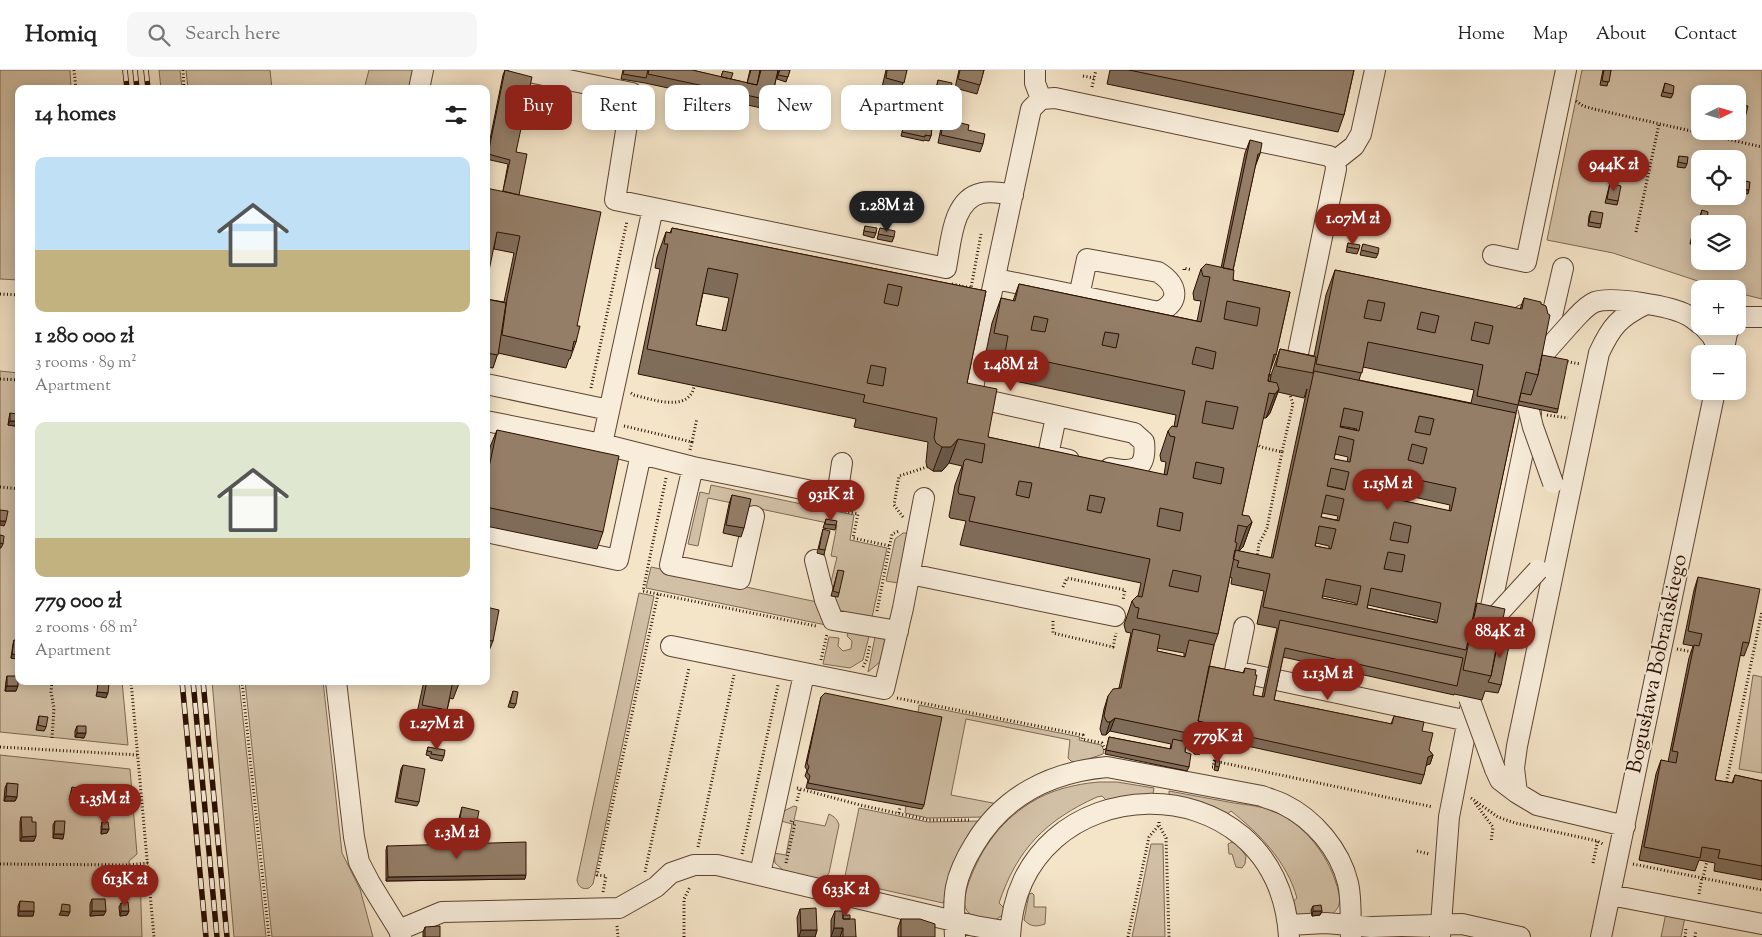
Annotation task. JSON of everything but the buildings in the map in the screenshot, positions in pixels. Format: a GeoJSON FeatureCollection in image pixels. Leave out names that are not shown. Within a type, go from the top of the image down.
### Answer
{"type":"FeatureCollection","features":[{"type":"Feature","properties":{"kind":"street"},"geometry":{"type":"LineString","coordinates":[[420,85],[423,70]]}},
{"type":"Feature","properties":{"kind":"street"},"geometry":{"type":"LineString","coordinates":[[519,70],[632,94],[615,200],[946,268],[956,218],[961,205],[972,196],[983,192],[1013,195]]}},
{"type":"Feature","properties":{"kind":"street"},"geometry":{"type":"LineString","coordinates":[[1035,70],[1035,83],[1041,99]]}},
{"type":"Feature","properties":{"kind":"street"},"geometry":{"type":"LineString","coordinates":[[1336,161],[1354,146],[1361,134],[1375,70]]}},
{"type":"Feature","properties":{"kind":"street"},"geometry":{"type":"LineString","coordinates":[[1493,255],[1526,262],[1566,70]]}},
{"type":"Feature","properties":{"kind":"street"},"geometry":{"type":"LineString","coordinates":[[1056,417],[1048,456],[1123,471],[1133,470],[1142,464],[1145,453],[1144,442],[1134,433],[972,397],[978,356],[1031,109],[1041,99],[1055,98],[1329,156],[1336,161]]}},
{"type":"Feature","properties":{"kind":"street"},"geometry":{"type":"LineString","coordinates":[[1291,386],[1325,275],[1336,161]]}},
{"type":"Feature","properties":{"kind":"street"},"geometry":{"type":"LineString","coordinates":[[602,444],[653,208]]}},
{"type":"Feature","properties":{"kind":"street"},"geometry":{"type":"LineString","coordinates":[[1547,360],[1551,320],[1563,268]]}},
{"type":"Feature","properties":{"kind":"street"},"geometry":{"type":"LineString","coordinates":[[996,278],[1080,296]]}},
{"type":"Feature","properties":{"kind":"street"},"geometry":{"type":"LineString","coordinates":[[1547,360],[1571,323],[1595,302],[1616,300],[1646,304],[1668,308],[1691,317]]}},
{"type":"Feature","properties":{"kind":"street"},"geometry":{"type":"LineString","coordinates":[[1517,793],[1514,768],[1517,746],[1558,550],[1573,507],[1599,353],[1608,332],[1628,313],[1646,304]]}},
{"type":"Feature","properties":{"kind":"street"},"geometry":{"type":"LineString","coordinates":[[1506,312],[1551,320]]}},
{"type":"Feature","properties":{"kind":"street"},"geometry":{"type":"LineString","coordinates":[[1746,317],[1762,317]]}},
{"type":"Feature","properties":{"kind":"street"},"geometry":{"type":"LineString","coordinates":[[490,385],[587,405],[608,416]]}},
{"type":"Feature","properties":{"kind":"street","name":"Bogusława Bobrańskiego"},"geometry":{"type":"LineString","coordinates":[[1601,937],[1712,400]]}},
{"type":"Feature","properties":{"kind":"street"},"geometry":{"type":"LineString","coordinates":[[1534,409],[1559,503],[1573,507]]}},
{"type":"Feature","properties":{"kind":"street"},"geometry":{"type":"LineString","coordinates":[[1534,409],[1485,631],[1558,550]]}},
{"type":"Feature","properties":{"kind":"street"},"geometry":{"type":"LineString","coordinates":[[490,422],[602,444],[683,464],[837,496],[842,463]]}},
{"type":"Feature","properties":{"kind":"street"},"geometry":{"type":"LineString","coordinates":[[490,533],[618,560],[641,454]]}},
{"type":"Feature","properties":{"kind":"street"},"geometry":{"type":"LineString","coordinates":[[683,464],[670,565],[740,579],[754,516]]}},
{"type":"Feature","properties":{"kind":"street"},"geometry":{"type":"LineString","coordinates":[[670,646],[781,669],[812,670],[884,689],[898,632],[924,498]]}},
{"type":"Feature","properties":{"kind":"street"},"geometry":{"type":"LineString","coordinates":[[815,560],[825,600],[834,620],[898,632]]}},
{"type":"Feature","properties":{"kind":"street"},"geometry":{"type":"LineString","coordinates":[[910,574],[1115,616]]}},
{"type":"Feature","properties":{"kind":"street"},"geometry":{"type":"LineString","coordinates":[[1244,627],[1235,671],[1468,721]]}},
{"type":"Feature","properties":{"kind":"street"},"geometry":{"type":"LineString","coordinates":[[760,874],[812,670]]}},
{"type":"Feature","properties":{"kind":"street"},"geometry":{"type":"LineString","coordinates":[[336,685],[354,837],[360,862],[400,934],[442,912],[619,908],[656,887],[670,873],[694,865],[717,865],[760,874],[954,928],[975,926],[1010,934],[1017,895],[1037,859],[1055,839],[1081,820],[1094,814],[1124,806],[1160,804],[1183,807],[1212,816],[1230,826],[1251,845],[1274,876],[1284,901],[1289,931],[1326,923],[1351,931],[1371,927],[1440,930],[1462,924],[1520,937]]}},
{"type":"Feature","properties":{"kind":"street"},"geometry":{"type":"LineString","coordinates":[[1440,930],[1449,817],[1468,721],[1470,698],[1494,769],[1500,780],[1517,793],[1537,804],[1624,826]]}},
{"type":"Feature","properties":{"kind":"street"},"geometry":{"type":"LineString","coordinates":[[954,928],[956,887],[966,859],[992,818],[1022,793],[1040,784],[1079,770],[1107,767],[1262,796],[1284,804],[1319,832],[1334,850],[1348,884],[1351,931]]}},
{"type":"Feature","properties":{"kind":"street"},"geometry":{"type":"LineString","coordinates":[[1610,895],[1762,924]]}},
{"type":"Feature","properties":{"kind":"path"},"geometry":{"type":"LineString","coordinates":[[74,70],[76,85]]}},
{"type":"Feature","properties":{"kind":"path"},"geometry":{"type":"LineString","coordinates":[[183,70],[184,85]]}},
{"type":"Feature","properties":{"kind":"path"},"geometry":{"type":"LineString","coordinates":[[1083,76],[1094,78]]}},
{"type":"Feature","properties":{"kind":"path"},"geometry":{"type":"LineString","coordinates":[[1583,106],[1762,147]]}},
{"type":"Feature","properties":{"kind":"path"},"geometry":{"type":"LineString","coordinates":[[1636,232],[1659,124]]}},
{"type":"Feature","properties":{"kind":"path"},"geometry":{"type":"LineString","coordinates":[[587,405],[630,203]]}},
{"type":"Feature","properties":{"kind":"path"},"geometry":{"type":"LineString","coordinates":[[0,294],[15,294]]}},
{"type":"Feature","properties":{"kind":"path"},"geometry":{"type":"LineString","coordinates":[[1547,360],[1583,364]]}},
{"type":"Feature","properties":{"kind":"path"},"geometry":{"type":"LineString","coordinates":[[0,379],[15,380]]}},
{"type":"Feature","properties":{"kind":"path"},"geometry":{"type":"LineString","coordinates":[[1256,563],[1259,544],[1267,528],[1293,404],[1291,386]]}},
{"type":"Feature","properties":{"kind":"path"},"geometry":{"type":"LineString","coordinates":[[629,392],[634,395],[677,403],[689,397],[694,387]]}},
{"type":"Feature","properties":{"kind":"path"},"geometry":{"type":"LineString","coordinates":[[1534,409],[1572,419]]}},
{"type":"Feature","properties":{"kind":"path"},"geometry":{"type":"LineString","coordinates":[[608,416],[692,442]]}},
{"type":"Feature","properties":{"kind":"path"},"geometry":{"type":"LineString","coordinates":[[697,418],[692,442],[683,464],[643,591],[819,627]]}},
{"type":"Feature","properties":{"kind":"path"},"geometry":{"type":"LineString","coordinates":[[1255,444],[1282,452]]}},
{"type":"Feature","properties":{"kind":"path"},"geometry":{"type":"LineString","coordinates":[[856,670],[862,668],[867,659],[892,534],[908,526],[894,505],[899,476],[927,467]]}},
{"type":"Feature","properties":{"kind":"path"},"geometry":{"type":"LineString","coordinates":[[0,487],[15,489]]}},
{"type":"Feature","properties":{"kind":"path"},"geometry":{"type":"LineString","coordinates":[[840,510],[858,514],[853,538],[890,546]]}},
{"type":"Feature","properties":{"kind":"path"},"geometry":{"type":"LineString","coordinates":[[595,894],[602,894],[606,876],[597,875],[658,594]]}},
{"type":"Feature","properties":{"kind":"path"},"geometry":{"type":"LineString","coordinates":[[1735,786],[1726,784],[1762,611]]}},
{"type":"Feature","properties":{"kind":"path"},"geometry":{"type":"LineString","coordinates":[[812,670],[828,628]]}},
{"type":"Feature","properties":{"kind":"path"},"geometry":{"type":"LineString","coordinates":[[1114,643],[1115,636]]}},
{"type":"Feature","properties":{"kind":"path"},"geometry":{"type":"LineString","coordinates":[[1674,648],[1696,653]]}},
{"type":"Feature","properties":{"kind":"path"},"geometry":{"type":"LineString","coordinates":[[639,897],[691,659]]}},
{"type":"Feature","properties":{"kind":"path"},"geometry":{"type":"LineString","coordinates":[[684,937],[684,899],[689,888],[698,878],[694,865],[737,660]]}},
{"type":"Feature","properties":{"kind":"path"},"geometry":{"type":"LineString","coordinates":[[739,870],[781,669]]}},
{"type":"Feature","properties":{"kind":"path"},"geometry":{"type":"LineString","coordinates":[[52,685],[54,708],[52,738]]}},
{"type":"Feature","properties":{"kind":"path"},"geometry":{"type":"LineString","coordinates":[[131,685],[154,937]]}},
{"type":"Feature","properties":{"kind":"path"},"geometry":{"type":"LineString","coordinates":[[242,685],[269,937]]}},
{"type":"Feature","properties":{"kind":"path"},"geometry":{"type":"LineString","coordinates":[[901,698],[1083,735],[1082,739],[1102,743],[1105,752]]}},
{"type":"Feature","properties":{"kind":"path"},"geometry":{"type":"LineString","coordinates":[[0,747],[138,755]]}},
{"type":"Feature","properties":{"kind":"path"},"geometry":{"type":"LineString","coordinates":[[1214,761],[1441,809]]}},
{"type":"Feature","properties":{"kind":"path"},"geometry":{"type":"LineString","coordinates":[[1456,781],[1462,783],[1493,827],[1491,842]]}},
{"type":"Feature","properties":{"kind":"path"},"geometry":{"type":"LineString","coordinates":[[794,785],[800,789],[928,820],[992,818]]}},
{"type":"Feature","properties":{"kind":"path"},"geometry":{"type":"LineString","coordinates":[[795,806],[800,789]]}},
{"type":"Feature","properties":{"kind":"path"},"geometry":{"type":"LineString","coordinates":[[1471,798],[1498,817],[1515,823],[1597,841],[1592,863]]}},
{"type":"Feature","properties":{"kind":"path"},"geometry":{"type":"LineString","coordinates":[[1128,937],[1149,837],[1159,825],[1160,804]]}},
{"type":"Feature","properties":{"kind":"path"},"geometry":{"type":"LineString","coordinates":[[899,814],[900,807]]}},
{"type":"Feature","properties":{"kind":"path"},"geometry":{"type":"LineString","coordinates":[[785,869],[795,823],[791,822],[793,814]]}},
{"type":"Feature","properties":{"kind":"path"},"geometry":{"type":"LineString","coordinates":[[1159,825],[1168,838],[1171,925],[1169,937]]}},
{"type":"Feature","properties":{"kind":"path"},"geometry":{"type":"LineString","coordinates":[[1704,878],[1706,861]]}},
{"type":"Feature","properties":{"kind":"path"},"geometry":{"type":"LineString","coordinates":[[0,864],[129,865],[148,862]]}},
{"type":"Feature","properties":{"kind":"path"},"geometry":{"type":"LineString","coordinates":[[1629,864],[1762,890]]}},
{"type":"Feature","properties":{"kind":"shaded area"},"geometry":{"type":"Polygon","coordinates":[[[0,70],[70,70],[71,85],[15,85],[15,280],[0,279],[0,70]]]}},
{"type":"Feature","properties":{"kind":"shaded area"},"geometry":{"type":"Polygon","coordinates":[[[159,70],[180,70],[182,85],[161,85],[159,70]]]}},
{"type":"Feature","properties":{"kind":"shaded area"},"geometry":{"type":"Polygon","coordinates":[[[186,70],[270,70],[272,85],[188,85],[186,70]]]}},
{"type":"Feature","properties":{"kind":"shaded area"},"geometry":{"type":"Polygon","coordinates":[[[369,70],[415,70],[412,85],[365,85],[369,70]]]}},
{"type":"Feature","properties":{"kind":"shaded area"},"geometry":{"type":"Polygon","coordinates":[[[1582,70],[1762,70],[1762,299],[1746,295],[1746,280],[1695,280],[1613,253],[1547,240],[1582,70]]]}},
{"type":"Feature","properties":{"kind":"shaded area"},"geometry":{"type":"Polygon","coordinates":[[[0,371],[15,373],[15,685],[122,685],[128,745],[0,732],[0,371]]]}},
{"type":"Feature","properties":{"kind":"shaded area"},"geometry":{"type":"Polygon","coordinates":[[[711,485],[854,515],[850,540],[887,548],[871,622],[835,615],[827,599],[837,557],[831,556],[837,525],[708,498],[698,546],[688,544],[700,492],[709,494],[711,485]]]}},
{"type":"Feature","properties":{"kind":"shaded area"},"geometry":{"type":"Polygon","coordinates":[[[903,533],[909,533],[898,583],[886,581],[895,539],[903,533]]]}},
{"type":"Feature","properties":{"kind":"shaded area"},"geometry":{"type":"Polygon","coordinates":[[[651,567],[822,603],[826,625],[646,588],[651,567]]]}},
{"type":"Feature","properties":{"kind":"shaded area"},"geometry":{"type":"Polygon","coordinates":[[[639,593],[654,596],[593,884],[585,889],[580,886],[577,880],[639,593]]]}},
{"type":"Feature","properties":{"kind":"shaded area"},"geometry":{"type":"Polygon","coordinates":[[[849,628],[870,632],[863,660],[850,668],[823,664],[829,637],[839,638],[838,646],[843,651],[851,649],[852,641],[847,636],[849,628]]]}},
{"type":"Feature","properties":{"kind":"shaded area"},"geometry":{"type":"Polygon","coordinates":[[[876,632],[888,635],[881,661],[868,672],[876,632]]]}},
{"type":"Feature","properties":{"kind":"shaded area"},"geometry":{"type":"Polygon","coordinates":[[[1753,675],[1762,677],[1762,773],[1739,769],[1753,675]]]}},
{"type":"Feature","properties":{"kind":"shaded area"},"geometry":{"type":"Polygon","coordinates":[[[212,685],[239,685],[266,937],[234,937],[212,685]]]}},
{"type":"Feature","properties":{"kind":"shaded area"},"geometry":{"type":"Polygon","coordinates":[[[245,685],[323,685],[342,853],[360,889],[373,937],[272,937],[245,685]]]}},
{"type":"Feature","properties":{"kind":"shaded area"},"geometry":{"type":"Polygon","coordinates":[[[919,705],[1080,737],[1079,740],[1101,745],[1104,750],[1103,754],[1077,763],[1068,758],[1070,740],[966,719],[951,795],[998,804],[985,817],[928,818],[905,813],[919,705]]]}},
{"type":"Feature","properties":{"kind":"shaded area"},"geometry":{"type":"Polygon","coordinates":[[[0,755],[130,769],[137,854],[129,861],[129,871],[140,875],[142,937],[0,937],[0,755]]]}},
{"type":"Feature","properties":{"kind":"shaded area"},"geometry":{"type":"Polygon","coordinates":[[[1117,782],[1154,788],[1153,794],[1134,795],[1107,801],[1102,796],[1097,797],[1063,816],[1048,826],[1024,852],[1006,884],[999,903],[1004,908],[1003,915],[995,920],[978,918],[967,911],[965,901],[967,888],[977,863],[983,851],[1008,820],[1030,803],[1054,791],[1081,784],[1117,782]]]}},
{"type":"Feature","properties":{"kind":"shaded area"},"geometry":{"type":"Polygon","coordinates":[[[1169,791],[1265,808],[1286,817],[1305,832],[1327,861],[1337,887],[1339,896],[1338,907],[1332,914],[1298,916],[1292,909],[1293,902],[1297,898],[1287,872],[1252,829],[1231,811],[1225,816],[1199,804],[1169,795],[1169,791]]]}},
{"type":"Feature","properties":{"kind":"shaded area"},"geometry":{"type":"Polygon","coordinates":[[[794,806],[797,807],[794,820],[825,826],[829,814],[836,818],[839,825],[829,873],[820,880],[783,870],[775,863],[774,853],[786,855],[792,824],[781,821],[782,812],[794,806]]]}},
{"type":"Feature","properties":{"kind":"shaded area"},"geometry":{"type":"Polygon","coordinates":[[[859,808],[928,822],[981,821],[943,903],[844,881],[859,808]]]}},
{"type":"Feature","properties":{"kind":"shaded area"},"geometry":{"type":"Polygon","coordinates":[[[1232,842],[1238,845],[1246,856],[1245,864],[1242,868],[1236,867],[1232,854],[1229,854],[1228,844],[1232,842]]]}},
{"type":"Feature","properties":{"kind":"shaded area"},"geometry":{"type":"Polygon","coordinates":[[[1151,844],[1163,844],[1165,937],[1132,937],[1151,844]]]}},
{"type":"Feature","properties":{"kind":"shaded area"},"geometry":{"type":"Polygon","coordinates":[[[1032,893],[1034,895],[1034,907],[1046,907],[1045,924],[1039,926],[1029,924],[1024,920],[1029,894],[1032,893]]]}},
{"type":"Feature","properties":{"kind":"shaded area"},"geometry":{"type":"Polygon","coordinates":[[[1666,913],[1685,917],[1681,937],[1661,937],[1666,913]]]}},
{"type":"Feature","properties":{"kind":"railway"},"geometry":{"type":"LineString","coordinates":[[125,70],[127,85]]}},
{"type":"Feature","properties":{"kind":"railway"},"geometry":{"type":"LineString","coordinates":[[135,70],[137,85]]}},
{"type":"Feature","properties":{"kind":"railway"},"geometry":{"type":"LineString","coordinates":[[146,70],[148,85]]}},
{"type":"Feature","properties":{"kind":"railway"},"geometry":{"type":"LineString","coordinates":[[182,685],[206,937]]}},
{"type":"Feature","properties":{"kind":"railway"},"geometry":{"type":"LineString","coordinates":[[193,685],[217,937]]}},
{"type":"Feature","properties":{"kind":"railway"},"geometry":{"type":"LineString","coordinates":[[203,685],[227,937]]}}]}
